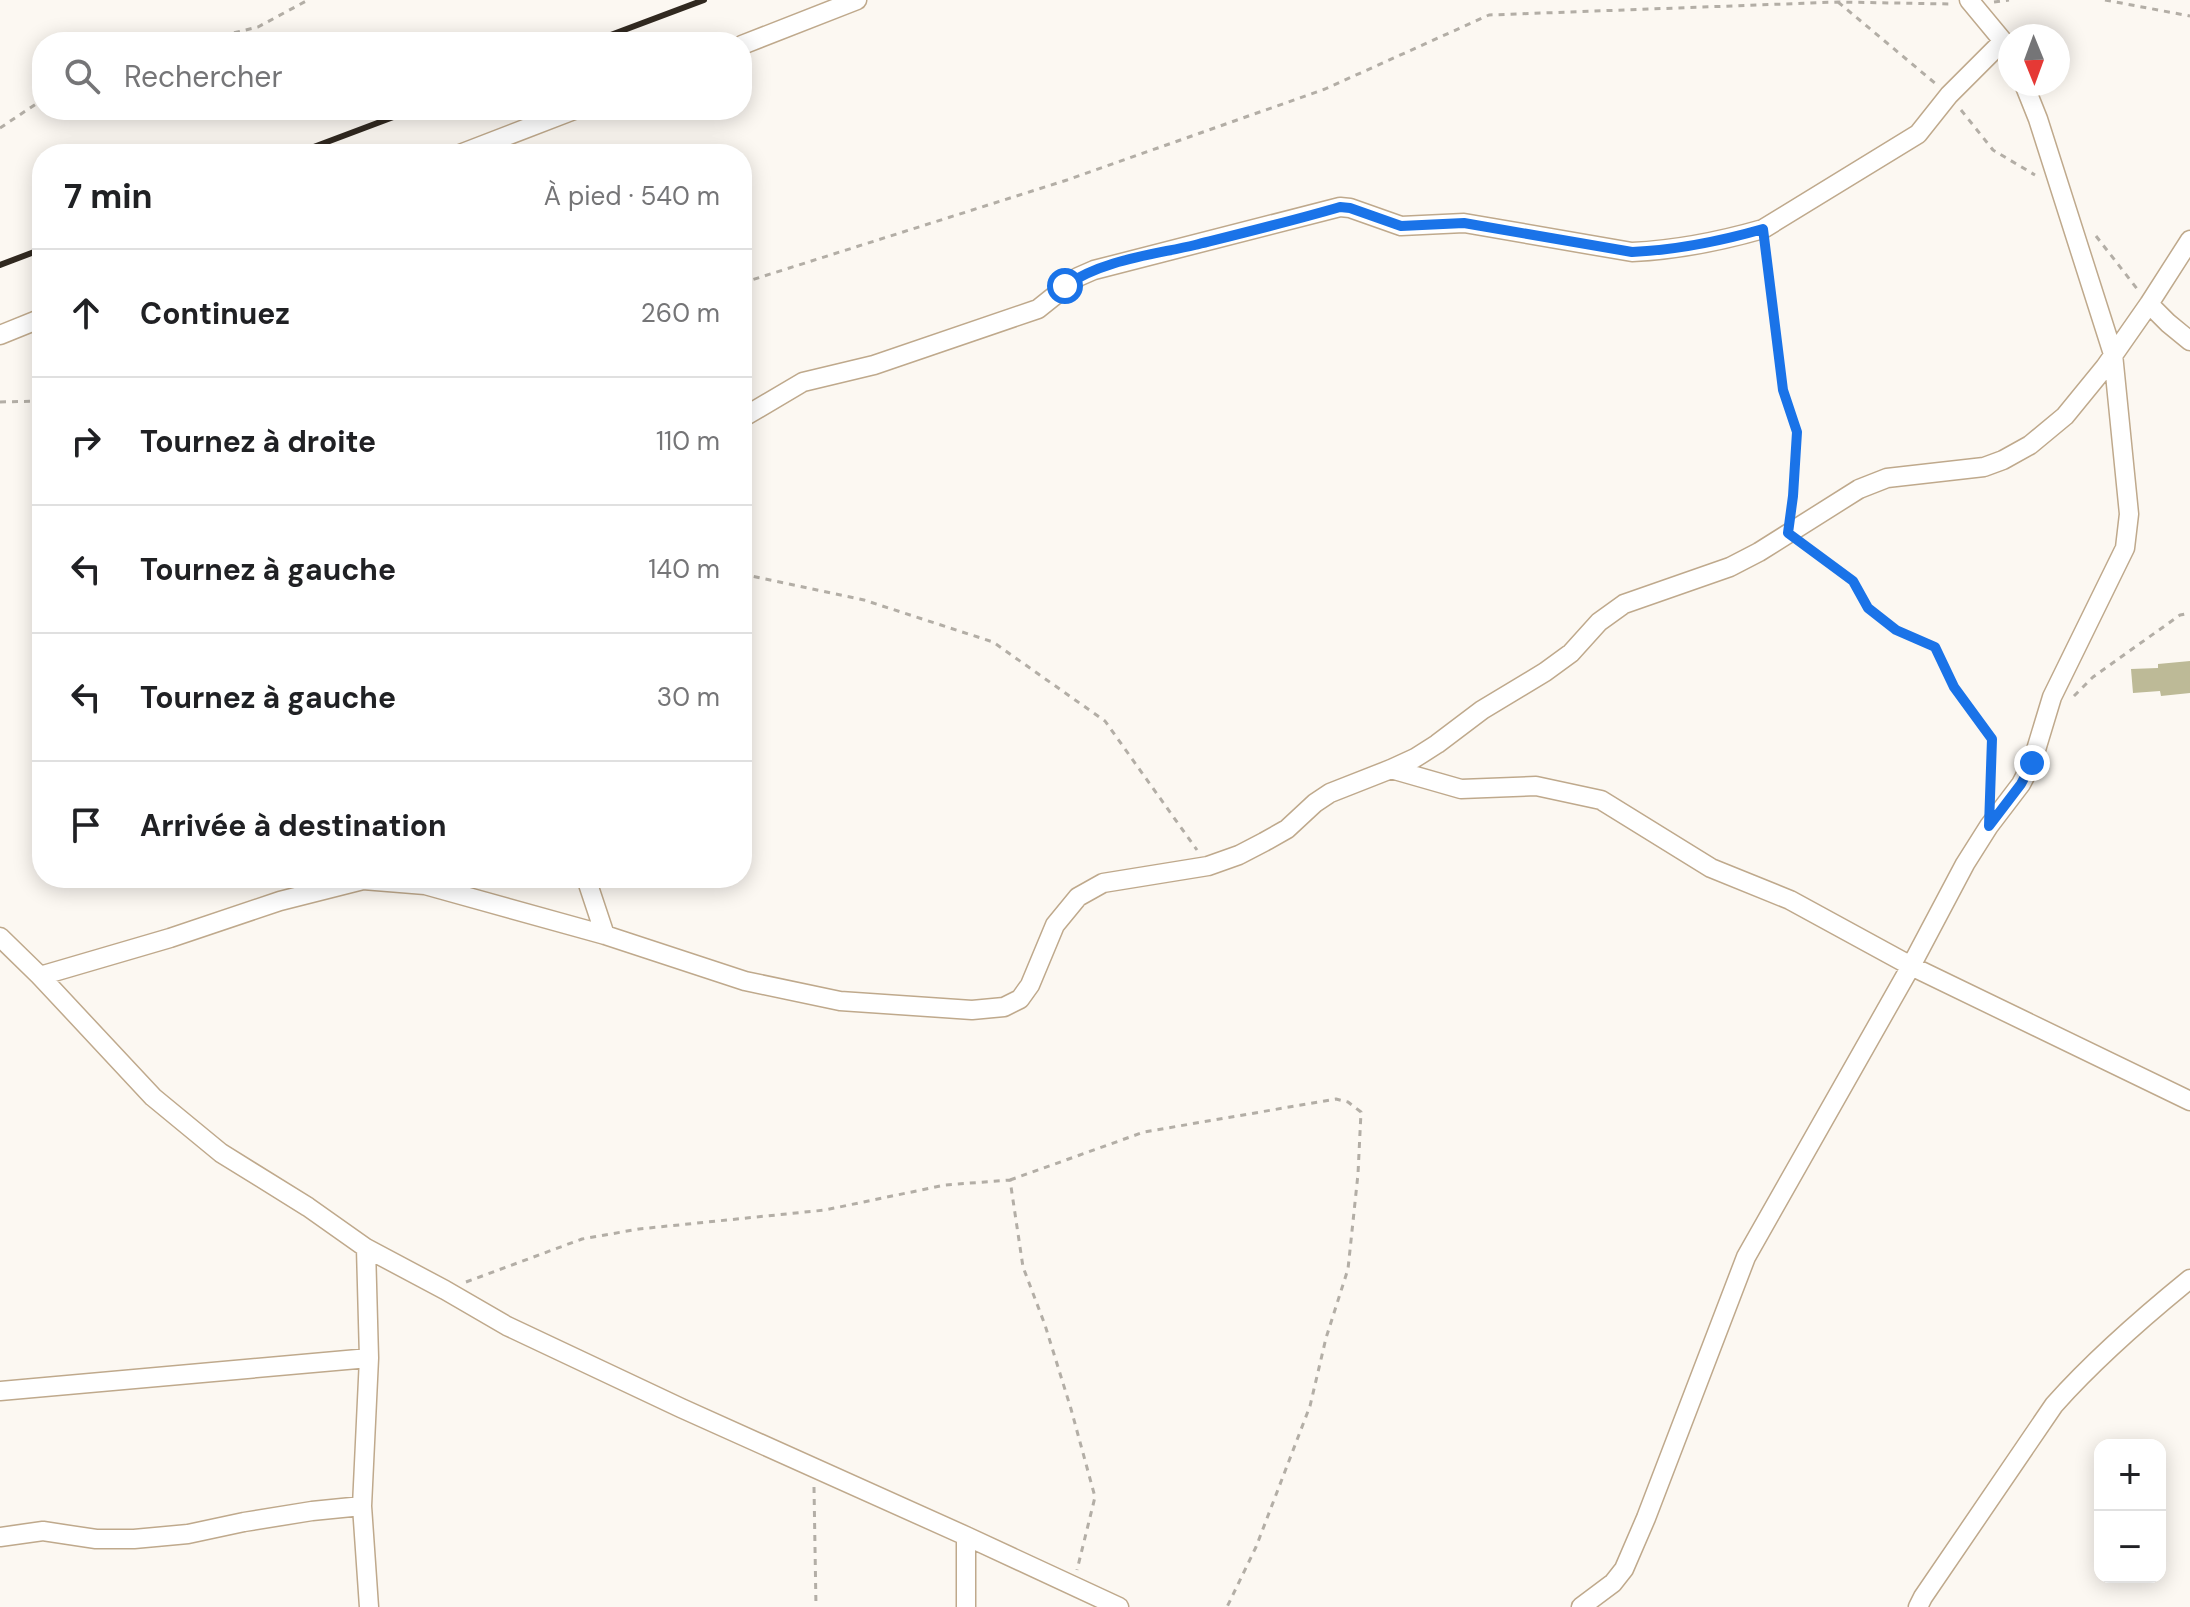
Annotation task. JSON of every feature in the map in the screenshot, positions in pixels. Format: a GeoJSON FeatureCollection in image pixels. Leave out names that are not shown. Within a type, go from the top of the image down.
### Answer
{"type":"FeatureCollection","features":[{"type":"Feature","properties":{"kind":"street"},"geometry":{"type":"LineString","coordinates":[[752,41],[857,0]]}},
{"type":"Feature","properties":{"kind":"street"},"geometry":{"type":"LineString","coordinates":[[1970,2],[1998,37]]}},
{"type":"Feature","properties":{"kind":"street"},"geometry":{"type":"LineString","coordinates":[[752,412],[803,382],[874,365],[1038,309],[1078,277],[1094,270],[1340,207],[1401,226],[1464,223],[1632,252],[1735,237],[1763,229],[1918,134],[1949,95],[1998,55]]}},
{"type":"Feature","properties":{"kind":"street"},"geometry":{"type":"LineString","coordinates":[[1581,1607],[1613,1583],[1624,1569],[1746,1257],[1911,966],[1965,864],[2021,784],[2032,763],[2052,697],[2125,548],[2129,514],[2113,354],[2029,96]]}},
{"type":"Feature","properties":{"kind":"street"},"geometry":{"type":"LineString","coordinates":[[486,144],[548,120]]}},
{"type":"Feature","properties":{"kind":"street"},"geometry":{"type":"LineString","coordinates":[[436,888],[605,935],[745,981],[840,1001],[972,1010],[1004,1007],[1020,999],[1030,985],[1055,925],[1078,897],[1103,883],[1208,866],[1239,855],[1287,829],[1330,793],[1415,758],[1482,710],[1571,653],[1599,622],[1624,604],[1730,567],[1859,489],[1887,478],[1984,467],[2030,445],[2065,416],[2149,304],[2190,240]]}},
{"type":"Feature","properties":{"kind":"street"},"geometry":{"type":"LineString","coordinates":[[2149,304],[2190,341]]}},
{"type":"Feature","properties":{"kind":"street"},"geometry":{"type":"LineString","coordinates":[[0,335],[32,322]]}},
{"type":"Feature","properties":{"kind":"street"},"geometry":{"type":"LineString","coordinates":[[1391,769],[1461,789],[1536,786],[1601,800],[1711,868],[1790,900],[1911,966],[2190,1101]]}},
{"type":"Feature","properties":{"kind":"street"},"geometry":{"type":"LineString","coordinates":[[40,976],[170,938],[280,901],[331,888]]}},
{"type":"Feature","properties":{"kind":"street"},"geometry":{"type":"LineString","coordinates":[[589,888],[605,935]]}},
{"type":"Feature","properties":{"kind":"street"},"geometry":{"type":"LineString","coordinates":[[0,937],[153,1097],[221,1153],[308,1207],[366,1248],[507,1326],[1119,1607]]}},
{"type":"Feature","properties":{"kind":"street"},"geometry":{"type":"LineString","coordinates":[[366,1248],[369,1358],[362,1506],[369,1607]]}},
{"type":"Feature","properties":{"kind":"street"},"geometry":{"type":"LineString","coordinates":[[1918,1607],[2054,1405],[2079,1377],[2148,1313],[2190,1279]]}},
{"type":"Feature","properties":{"kind":"street"},"geometry":{"type":"LineString","coordinates":[[0,1391],[369,1358]]}},
{"type":"Feature","properties":{"kind":"street"},"geometry":{"type":"LineString","coordinates":[[0,1537],[43,1531],[96,1539],[134,1539],[188,1534],[298,1513],[362,1506]]}},
{"type":"Feature","properties":{"kind":"street"},"geometry":{"type":"LineString","coordinates":[[966,1536],[966,1607]]}},
{"type":"Feature","properties":{"kind":"path"},"geometry":{"type":"LineString","coordinates":[[237,32],[258,27],[308,0]]}},
{"type":"Feature","properties":{"kind":"path"},"geometry":{"type":"LineString","coordinates":[[752,280],[1067,180],[1325,89],[1489,15],[1795,2],[2009,0]]}},
{"type":"Feature","properties":{"kind":"path"},"geometry":{"type":"LineString","coordinates":[[2105,0],[2190,16]]}},
{"type":"Feature","properties":{"kind":"path"},"geometry":{"type":"LineString","coordinates":[[1838,2],[1949,95],[1993,150],[2034,174]]}},
{"type":"Feature","properties":{"kind":"path"},"geometry":{"type":"LineString","coordinates":[[0,128],[32,107]]}},
{"type":"Feature","properties":{"kind":"path"},"geometry":{"type":"LineString","coordinates":[[2089,227],[2149,304]]}},
{"type":"Feature","properties":{"kind":"path"},"geometry":{"type":"LineString","coordinates":[[1763,229],[1783,390],[1797,432],[1788,533],[1853,581],[1868,608],[1896,630],[1935,647],[1954,687],[1992,739],[1989,826]]}},
{"type":"Feature","properties":{"kind":"path"},"geometry":{"type":"LineString","coordinates":[[0,402],[32,401]]}},
{"type":"Feature","properties":{"kind":"path"},"geometry":{"type":"LineString","coordinates":[[752,576],[864,600],[993,642],[1105,721],[1208,866]]}},
{"type":"Feature","properties":{"kind":"path"},"geometry":{"type":"LineString","coordinates":[[2072,698],[2093,677],[2180,615],[2190,613]]}},
{"type":"Feature","properties":{"kind":"path"},"geometry":{"type":"LineString","coordinates":[[445,1290],[582,1239],[639,1229],[825,1210],[935,1186],[1010,1180],[1144,1132],[1336,1099],[1348,1102],[1361,1112],[1348,1269],[1326,1338],[1310,1406],[1256,1547],[1227,1607]]}},
{"type":"Feature","properties":{"kind":"path"},"geometry":{"type":"LineString","coordinates":[[1010,1180],[1023,1267],[1045,1325],[1095,1497],[1077,1574]]}},
{"type":"Feature","properties":{"kind":"path"},"geometry":{"type":"LineString","coordinates":[[814,1467],[816,1607]]}},
{"type":"Feature","properties":{"kind":"building"},"geometry":{"type":"Polygon","coordinates":[[[2190,661],[2190,693],[2161,696],[2160,691],[2133,693],[2131,669],[2158,668],[2158,664],[2190,661]]]}},
{"type":"Feature","properties":{"kind":"railway"},"geometry":{"type":"LineString","coordinates":[[619,32],[704,0]]}},
{"type":"Feature","properties":{"kind":"railway"},"geometry":{"type":"LineString","coordinates":[[322,144],[385,120]]}},
{"type":"Feature","properties":{"kind":"railway"},"geometry":{"type":"LineString","coordinates":[[0,265],[32,253]]}},
{"type":"Feature","properties":{"kind":"route"},"geometry":{"type":"LineString","coordinates":[[1065,286],[1078,277],[1117,263],[1340,207],[1401,226],[1464,223],[1632,252],[1735,237],[1763,229],[1783,390],[1797,432],[1788,533],[1853,581],[1868,608],[1896,630],[1935,647],[1954,687],[1992,739],[1989,826],[2021,784],[2032,763]]}}]}
